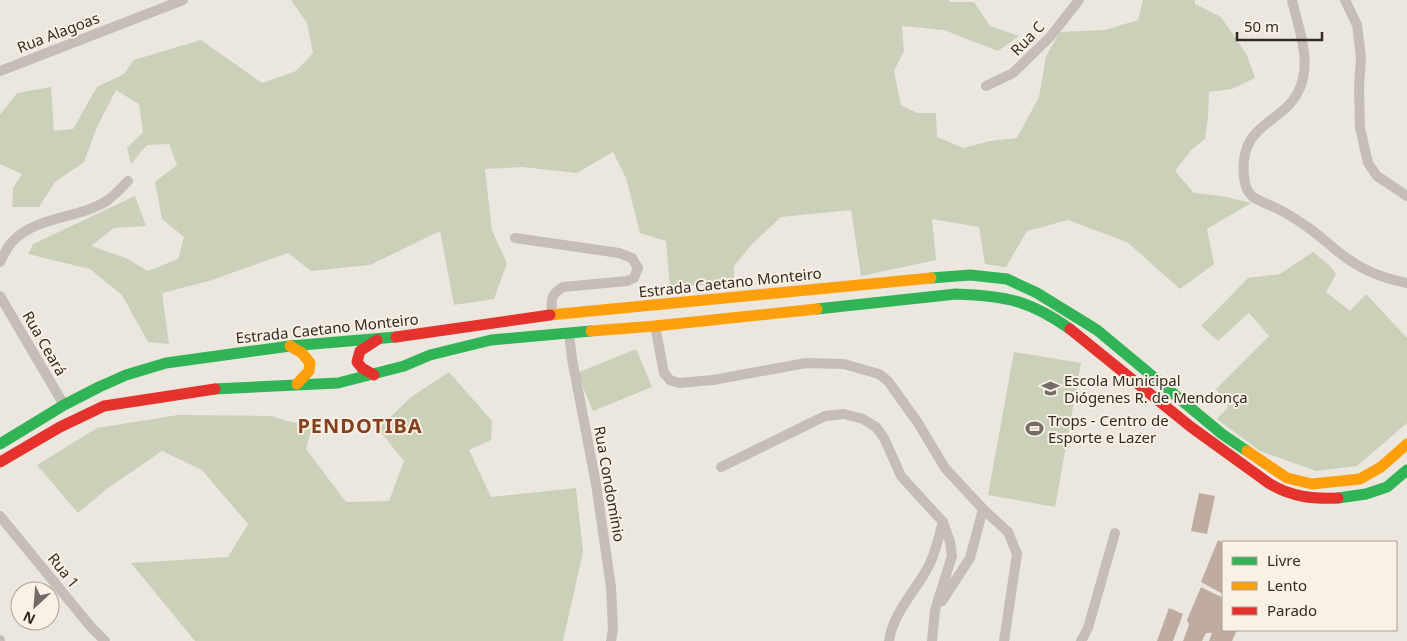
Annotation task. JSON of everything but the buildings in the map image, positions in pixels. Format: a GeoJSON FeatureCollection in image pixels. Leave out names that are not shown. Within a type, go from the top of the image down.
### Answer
{"type":"FeatureCollection","features":[{"type":"Feature","properties":{"kind":"main road","name":"Estrada Caetano Monteiro"},"geometry":{"type":"LineString","coordinates":[[0,444],[64,406],[126,375],[166,363],[290,346],[376,340],[552,315],[912,279],[970,275],[1007,279],[1037,293],[1097,330],[1222,434],[1286,478],[1312,484],[1360,479],[1381,467],[1407,444]]}},
{"type":"Feature","properties":{"kind":"main road"},"geometry":{"type":"LineString","coordinates":[[0,462],[60,427],[104,406],[154,396],[213,389],[338,383],[404,366],[430,355],[491,340],[606,328],[655,326],[956,294],[992,295],[1015,299],[1043,311],[1079,335],[1221,450],[1257,475],[1291,495],[1315,499],[1338,498],[1360,494],[1387,487],[1407,470]]}},
{"type":"Feature","properties":{"kind":"main road"},"geometry":{"type":"LineString","coordinates":[[374,374],[362,368],[357,362],[357,355],[362,349],[376,340]]}},
{"type":"Feature","properties":{"kind":"main road"},"geometry":{"type":"LineString","coordinates":[[290,346],[302,353],[310,363],[309,371],[297,384]]}},
{"type":"Feature","properties":{"kind":"street","name":"Rua Alagoas"},"geometry":{"type":"LineString","coordinates":[[0,71],[183,0]]}},
{"type":"Feature","properties":{"kind":"street","name":"Rua C"},"geometry":{"type":"LineString","coordinates":[[986,86],[1013,73],[1050,37],[1079,0]]}},
{"type":"Feature","properties":{"kind":"street"},"geometry":{"type":"LineString","coordinates":[[1292,0],[1306,60],[1302,85],[1294,100],[1285,111],[1266,123],[1254,134],[1247,148],[1243,168],[1245,187],[1253,196],[1306,226],[1355,264],[1388,279],[1407,283]]}},
{"type":"Feature","properties":{"kind":"street"},"geometry":{"type":"LineString","coordinates":[[1344,0],[1357,25],[1361,57],[1359,87],[1360,128],[1368,163],[1377,176],[1406,194]]}},
{"type":"Feature","properties":{"kind":"street"},"geometry":{"type":"LineString","coordinates":[[0,262],[11,243],[20,234],[30,228],[101,204],[128,181]]}},
{"type":"Feature","properties":{"kind":"street"},"geometry":{"type":"LineString","coordinates":[[515,238],[619,253],[632,258],[638,268],[634,278],[626,281],[563,287],[555,292],[551,300],[552,315]]}},
{"type":"Feature","properties":{"kind":"street","name":"Rua Ceará"},"geometry":{"type":"LineString","coordinates":[[0,296],[64,406]]}},
{"type":"Feature","properties":{"kind":"street"},"geometry":{"type":"LineString","coordinates":[[655,326],[664,373],[670,380],[679,383],[713,380],[806,363],[844,364],[879,374],[888,381],[918,423],[945,468],[983,509],[1008,532],[1017,554],[1004,641]]}},
{"type":"Feature","properties":{"kind":"street","name":"Rua Condomínio"},"geometry":{"type":"LineString","coordinates":[[570,333],[572,359],[596,484],[611,587],[613,629],[611,641]]}},
{"type":"Feature","properties":{"kind":"street"},"geometry":{"type":"LineString","coordinates":[[722,467],[825,416],[844,414],[863,419],[876,427],[884,438],[900,476],[943,522],[950,542],[952,556],[935,610],[932,641]]}},
{"type":"Feature","properties":{"kind":"street"},"geometry":{"type":"LineString","coordinates":[[935,610],[970,558],[983,509]]}},
{"type":"Feature","properties":{"kind":"street","name":"Rua 1"},"geometry":{"type":"LineString","coordinates":[[0,516],[105,641]]}},
{"type":"Feature","properties":{"kind":"street"},"geometry":{"type":"LineString","coordinates":[[889,641],[892,627],[904,604],[928,569],[937,550],[943,522]]}},
{"type":"Feature","properties":{"kind":"street"},"geometry":{"type":"LineString","coordinates":[[1081,641],[1088,628],[1115,533]]}},
{"type":"Feature","properties":{"kind":"green space"},"geometry":{"type":"Polygon","coordinates":[[[291,0],[949,0],[950,2],[974,2],[990,26],[1019,36],[998,51],[944,30],[902,26],[904,51],[894,71],[901,105],[917,113],[936,113],[937,137],[963,148],[990,141],[1017,138],[1039,97],[1046,56],[1060,32],[1105,30],[1138,20],[1143,0],[1195,0],[1195,4],[1221,17],[1247,55],[1255,78],[1232,89],[1209,92],[1205,139],[1191,150],[1175,171],[1194,193],[1222,196],[1251,203],[1207,229],[1214,264],[1180,289],[1127,242],[1068,220],[1027,231],[1006,267],[985,264],[979,227],[932,219],[936,260],[861,276],[851,210],[781,217],[752,244],[734,266],[734,282],[670,288],[666,241],[640,233],[626,178],[613,152],[577,173],[522,167],[485,169],[492,231],[507,263],[494,299],[454,305],[440,231],[370,265],[311,271],[288,253],[209,281],[162,293],[169,344],[148,342],[122,295],[90,269],[28,254],[33,244],[135,196],[146,226],[114,228],[91,246],[126,258],[148,271],[178,259],[184,237],[162,219],[155,182],[177,165],[169,144],[147,145],[131,164],[127,148],[143,132],[139,104],[116,90],[97,127],[84,162],[55,182],[39,207],[12,207],[13,188],[22,174],[0,164],[0,115],[17,93],[51,87],[54,131],[73,129],[97,87],[124,74],[134,60],[201,40],[262,83],[296,71],[313,53],[307,23],[291,0]]]}},
{"type":"Feature","properties":{"kind":"green space"},"geometry":{"type":"Polygon","coordinates":[[[1313,252],[1329,265],[1336,274],[1326,292],[1350,311],[1366,294],[1407,338],[1407,423],[1357,466],[1316,471],[1260,451],[1217,419],[1228,407],[1216,389],[1269,336],[1249,313],[1218,341],[1201,326],[1248,278],[1280,274],[1313,252]]]}},
{"type":"Feature","properties":{"kind":"green space"},"geometry":{"type":"Polygon","coordinates":[[[636,349],[652,387],[593,411],[577,373],[636,349]]]}},
{"type":"Feature","properties":{"kind":"green space","name":"Trops - Centro de Esporte e Lazer"},"geometry":{"type":"Polygon","coordinates":[[[1014,352],[1081,363],[1055,507],[988,495],[1014,352]]]}},
{"type":"Feature","properties":{"kind":"green space"},"geometry":{"type":"Polygon","coordinates":[[[449,372],[492,421],[491,440],[469,450],[491,497],[576,488],[583,552],[563,641],[195,641],[131,563],[228,557],[248,524],[202,470],[162,451],[108,488],[78,513],[37,465],[97,428],[178,415],[271,416],[312,428],[306,449],[346,502],[389,501],[404,461],[378,429],[411,397],[449,372]]]}},
{"type":"Feature","properties":{"kind":"traffic: fast"},"geometry":{"type":"LineString","coordinates":[[931,278],[970,275],[1007,279],[1037,293],[1097,330],[1222,434],[1247,451]]}},
{"type":"Feature","properties":{"kind":"traffic: fast"},"geometry":{"type":"LineString","coordinates":[[817,309],[956,294],[989,296],[1016,301],[1029,306],[1070,329]]}},
{"type":"Feature","properties":{"kind":"traffic: fast"},"geometry":{"type":"LineString","coordinates":[[215,389],[338,383],[404,366],[430,355],[491,340],[591,331]]}},
{"type":"Feature","properties":{"kind":"traffic: fast"},"geometry":{"type":"LineString","coordinates":[[0,444],[64,405],[99,387],[126,375],[166,363],[290,346],[396,337]]}},
{"type":"Feature","properties":{"kind":"traffic: fast"},"geometry":{"type":"LineString","coordinates":[[1338,498],[1366,494],[1387,487],[1407,470]]}},
{"type":"Feature","properties":{"kind":"traffic: slow"},"geometry":{"type":"LineString","coordinates":[[550,315],[931,278]]}},
{"type":"Feature","properties":{"kind":"traffic: slow"},"geometry":{"type":"LineString","coordinates":[[591,331],[817,309]]}},
{"type":"Feature","properties":{"kind":"traffic: slow"},"geometry":{"type":"LineString","coordinates":[[290,346],[302,353],[310,363],[309,371],[297,384]]}},
{"type":"Feature","properties":{"kind":"traffic: slow"},"geometry":{"type":"LineString","coordinates":[[1247,451],[1287,478],[1312,484],[1360,479],[1381,467],[1407,444]]}},
{"type":"Feature","properties":{"kind":"traffic: jam"},"geometry":{"type":"LineString","coordinates":[[396,337],[550,315]]}},
{"type":"Feature","properties":{"kind":"traffic: jam"},"geometry":{"type":"LineString","coordinates":[[1070,329],[1191,427],[1270,484],[1286,492],[1302,496],[1338,498]]}},
{"type":"Feature","properties":{"kind":"traffic: jam"},"geometry":{"type":"LineString","coordinates":[[374,375],[362,368],[357,362],[360,351],[377,340]]}},
{"type":"Feature","properties":{"kind":"traffic: jam"},"geometry":{"type":"LineString","coordinates":[[0,462],[60,427],[104,406],[215,389]]}},
{"type":"Feature","properties":{"kind":"place","name":"Escola Municipal Diógenes R. de Mendonça"},"geometry":{"type":"Point","coordinates":[1050,389]}},
{"type":"Feature","properties":{"kind":"place","name":"Trops - Centro de Esporte e Lazer"},"geometry":{"type":"Point","coordinates":[1034,429]}},
{"type":"Feature","properties":{"kind":"district","name":"PENDOTIBA"},"geometry":{"type":"Point","coordinates":[360,425]}}]}
